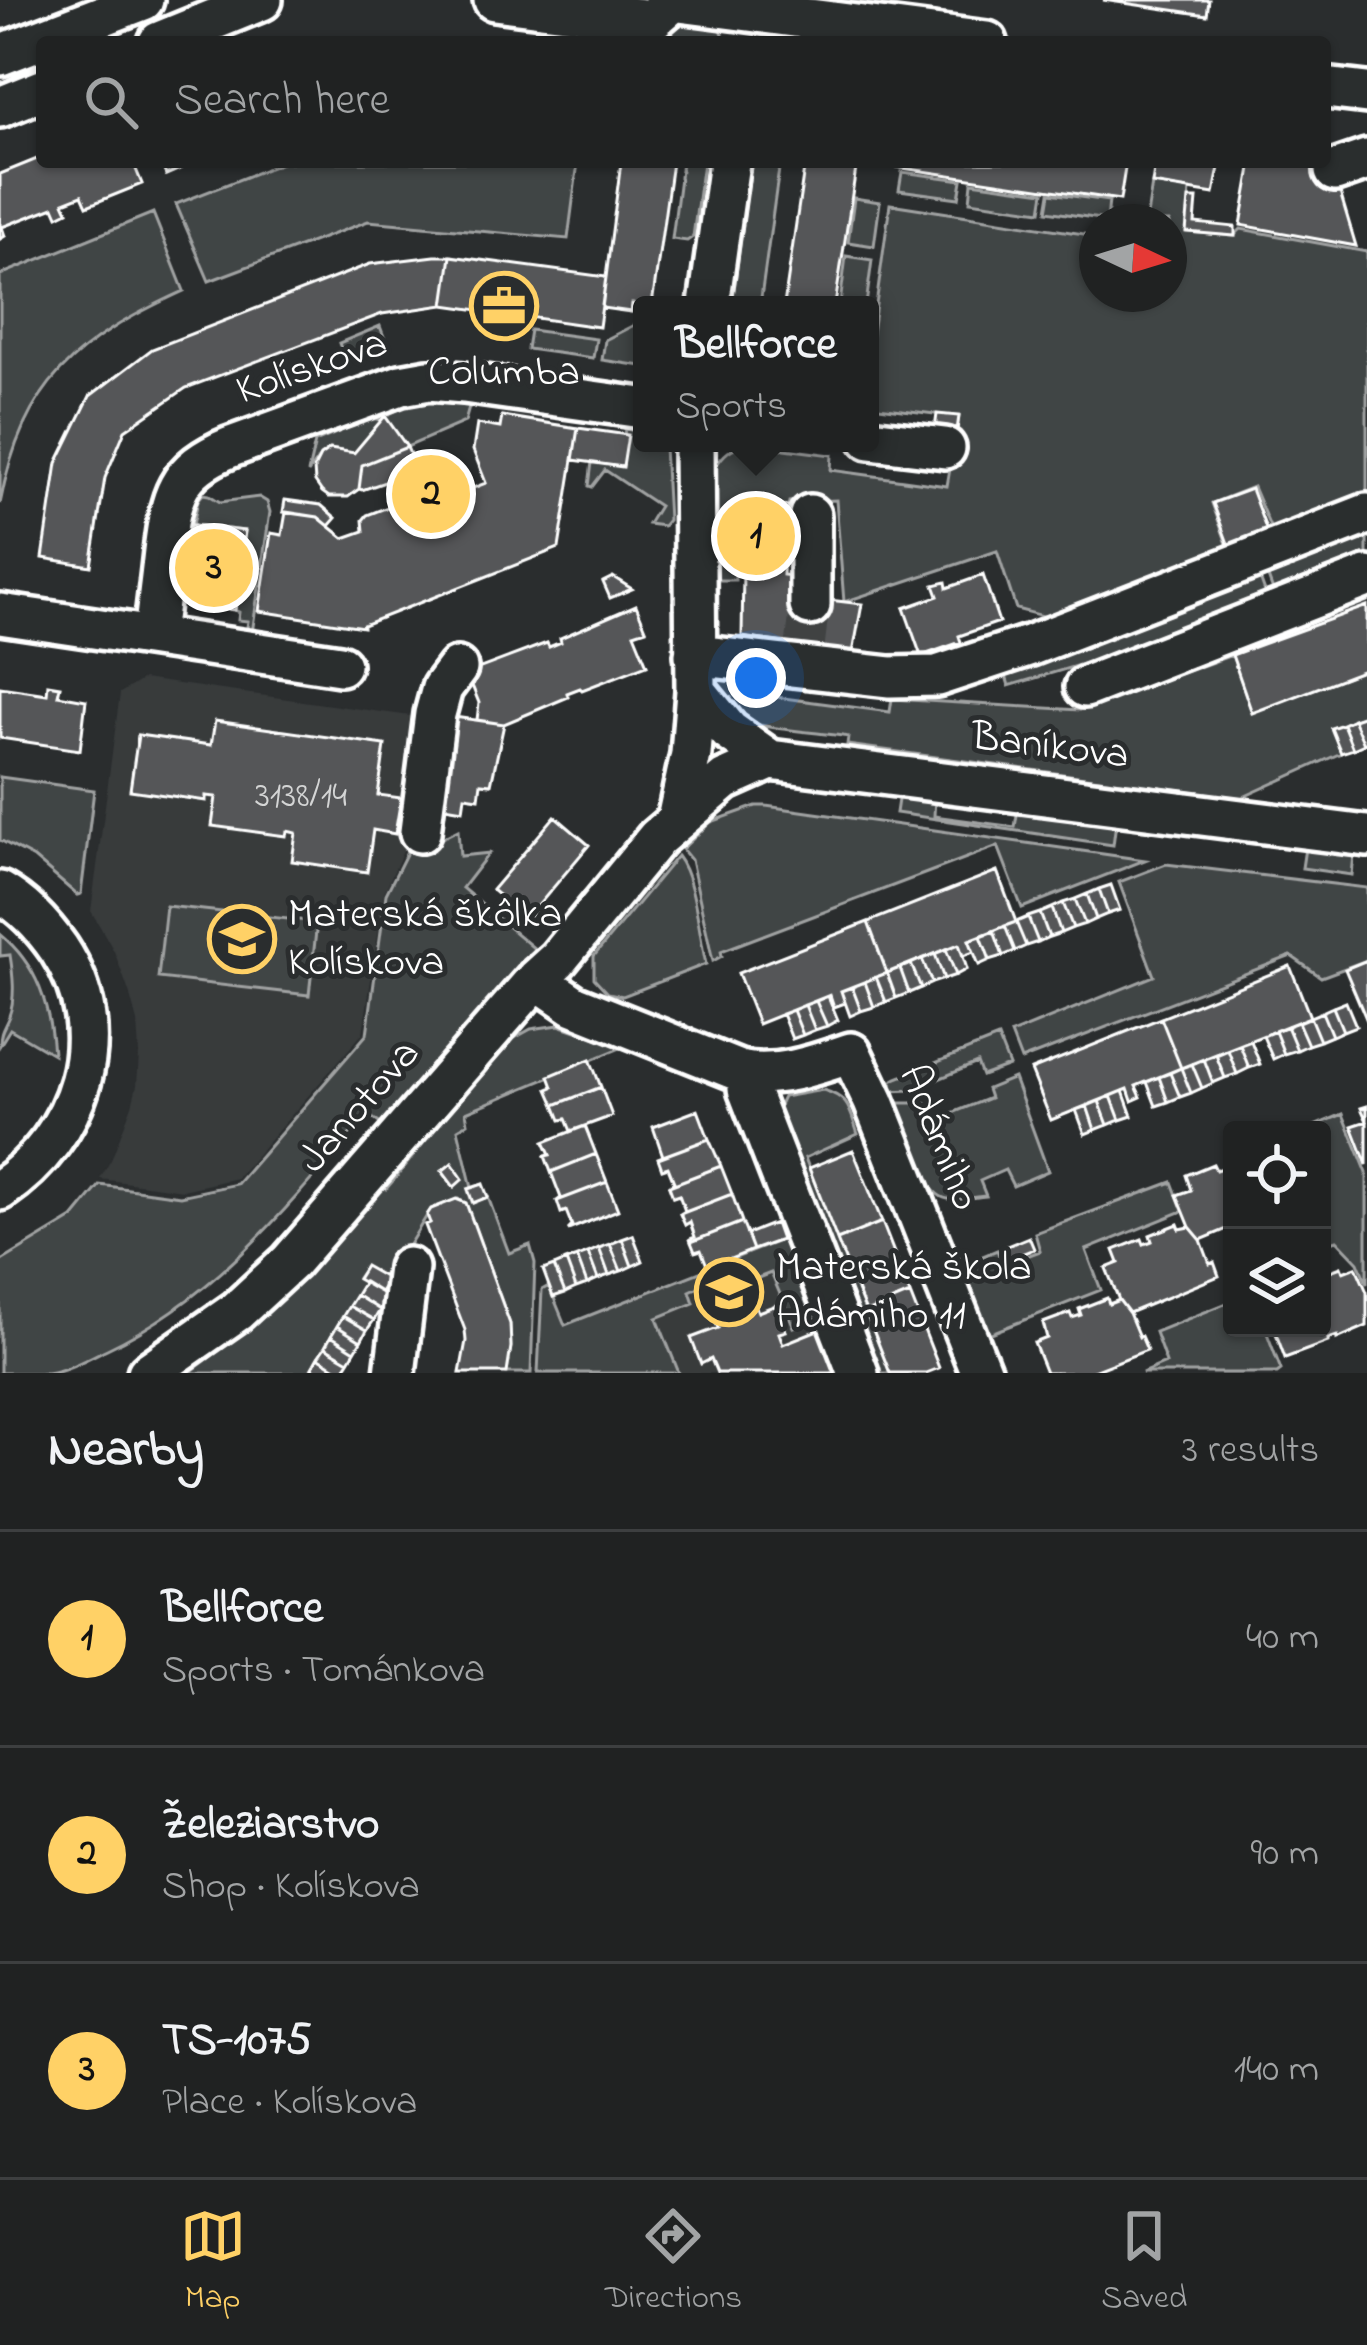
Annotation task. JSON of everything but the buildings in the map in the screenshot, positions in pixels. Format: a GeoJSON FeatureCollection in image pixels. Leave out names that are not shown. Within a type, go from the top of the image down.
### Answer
{"type":"FeatureCollection","features":[{"type":"Feature","properties":{"kind":"street"},"geometry":{"type":"LineString","coordinates":[[49,36],[143,0]]}},
{"type":"Feature","properties":{"kind":"street"},"geometry":{"type":"LineString","coordinates":[[174,36],[262,0]]}},
{"type":"Feature","properties":{"kind":"street"},"geometry":{"type":"LineString","coordinates":[[494,0],[652,20],[668,1],[938,36]]}},
{"type":"Feature","properties":{"kind":"street"},"geometry":{"type":"LineString","coordinates":[[0,55],[36,41]]}},
{"type":"Feature","properties":{"kind":"street"},"geometry":{"type":"LineString","coordinates":[[1331,89],[1367,93]]}},
{"type":"Feature","properties":{"kind":"street"},"geometry":{"type":"LineString","coordinates":[[0,107],[36,92]]}},
{"type":"Feature","properties":{"kind":"street"},"geometry":{"type":"LineString","coordinates":[[710,296],[728,168]]}},
{"type":"Feature","properties":{"kind":"street","name":"Kolískova"},"geometry":{"type":"LineString","coordinates":[[154,637],[171,502],[188,475],[213,454],[401,385],[429,380],[633,407]]}},
{"type":"Feature","properties":{"kind":"street"},"geometry":{"type":"LineString","coordinates":[[879,440],[945,448]]}},
{"type":"Feature","properties":{"kind":"street"},"geometry":{"type":"LineString","coordinates":[[677,820],[691,754],[695,673],[694,452]]}},
{"type":"Feature","properties":{"kind":"street"},"geometry":{"type":"LineString","coordinates":[[695,673],[803,656],[890,677],[937,676],[1031,645],[1367,514]]}},
{"type":"Feature","properties":{"kind":"street"},"geometry":{"type":"LineString","coordinates":[[809,515],[810,605]]}},
{"type":"Feature","properties":{"kind":"street"},"geometry":{"type":"LineString","coordinates":[[1085,687],[1367,577]]}},
{"type":"Feature","properties":{"kind":"street"},"geometry":{"type":"LineString","coordinates":[[0,614],[340,665]]}},
{"type":"Feature","properties":{"kind":"street"},"geometry":{"type":"LineString","coordinates":[[420,832],[435,714],[442,688],[457,668]]}},
{"type":"Feature","properties":{"kind":"street"},"geometry":{"type":"LineString","coordinates":[[695,673],[729,731],[770,760]]}},
{"type":"Feature","properties":{"kind":"street"},"geometry":{"type":"LineString","coordinates":[[695,673],[724,781]]}},
{"type":"Feature","properties":{"kind":"street"},"geometry":{"type":"LineString","coordinates":[[691,754],[702,771],[724,781],[770,760]]}},
{"type":"Feature","properties":{"kind":"street","name":"Baníkova"},"geometry":{"type":"LineString","coordinates":[[770,760],[1367,836]]}},
{"type":"Feature","properties":{"kind":"street","name":"Janotova"},"geometry":{"type":"LineString","coordinates":[[148,1373],[263,1288],[558,959],[656,838],[724,781]]}},
{"type":"Feature","properties":{"kind":"street"},"geometry":{"type":"LineString","coordinates":[[0,892],[46,931],[64,958],[82,1002],[86,1046],[73,1106],[58,1134],[22,1175],[0,1190]]}},
{"type":"Feature","properties":{"kind":"street","name":"Adámiho"},"geometry":{"type":"LineString","coordinates":[[536,979],[574,1005],[748,1073],[795,1071],[851,1053],[981,1373]]}},
{"type":"Feature","properties":{"kind":"street"},"geometry":{"type":"LineString","coordinates":[[748,1073],[748,1089],[858,1373]]}},
{"type":"Feature","properties":{"kind":"street"},"geometry":{"type":"LineString","coordinates":[[395,1373],[408,1268]]}},
{"type":"Feature","properties":{"kind":"shaded area"},"geometry":{"type":"Polygon","coordinates":[[[665,17],[718,22],[724,36],[635,36],[621,34],[665,17]]]}},
{"type":"Feature","properties":{"kind":"shaded area"},"geometry":{"type":"Polygon","coordinates":[[[269,168],[577,168],[568,239],[368,221],[209,281],[176,204],[269,168]]]}},
{"type":"Feature","properties":{"kind":"shaded area"},"geometry":{"type":"Polygon","coordinates":[[[681,168],[702,168],[693,237],[672,239],[681,168]]]}},
{"type":"Feature","properties":{"kind":"shaded area"},"geometry":{"type":"Polygon","coordinates":[[[750,168],[779,168],[761,296],[733,296],[750,168]]]}},
{"type":"Feature","properties":{"kind":"shaded area"},"geometry":{"type":"Polygon","coordinates":[[[902,172],[962,180],[959,198],[899,190],[902,172]]]}},
{"type":"Feature","properties":{"kind":"shaded area"},"geometry":{"type":"Polygon","coordinates":[[[972,182],[1044,192],[1041,211],[970,201],[972,182]]]}},
{"type":"Feature","properties":{"kind":"shaded area"},"geometry":{"type":"Polygon","coordinates":[[[1152,184],[1190,189],[1187,232],[1187,204],[1149,204],[1152,184]]]}},
{"type":"Feature","properties":{"kind":"shaded area"},"geometry":{"type":"Polygon","coordinates":[[[1050,193],[1109,201],[1079,204],[1079,216],[1047,211],[1050,193]]]}},
{"type":"Feature","properties":{"kind":"shaded area"},"geometry":{"type":"Polygon","coordinates":[[[854,198],[880,202],[874,246],[848,242],[854,198]]]}},
{"type":"Feature","properties":{"kind":"shaded area"},"geometry":{"type":"Polygon","coordinates":[[[890,204],[1079,233],[1079,312],[1187,312],[1187,232],[1234,236],[1241,229],[1367,252],[1367,508],[1273,534],[1253,487],[1212,503],[1230,552],[1058,620],[1016,609],[997,551],[844,602],[836,500],[736,506],[735,580],[715,580],[715,467],[729,452],[832,455],[831,470],[947,486],[959,417],[879,407],[877,296],[890,204]]]}},
{"type":"Feature","properties":{"kind":"shaded area"},"geometry":{"type":"Polygon","coordinates":[[[153,213],[184,291],[113,328],[60,370],[23,427],[0,504],[0,275],[153,213]]]}},
{"type":"Feature","properties":{"kind":"shaded area"},"geometry":{"type":"Polygon","coordinates":[[[846,256],[872,260],[867,296],[841,296],[846,256]]]}},
{"type":"Feature","properties":{"kind":"shaded area"},"geometry":{"type":"Polygon","coordinates":[[[380,326],[387,345],[346,362],[339,343],[380,326]]]}},
{"type":"Feature","properties":{"kind":"shaded area"},"geometry":{"type":"Polygon","coordinates":[[[633,326],[633,365],[602,360],[605,340],[633,326]]]}},
{"type":"Feature","properties":{"kind":"shaded area"},"geometry":{"type":"Polygon","coordinates":[[[530,330],[596,339],[593,358],[527,349],[530,330]]]}},
{"type":"Feature","properties":{"kind":"shaded area"},"geometry":{"type":"Polygon","coordinates":[[[427,400],[470,404],[465,422],[407,447],[385,416],[427,400]]]}},
{"type":"Feature","properties":{"kind":"shaded area"},"geometry":{"type":"Polygon","coordinates":[[[371,418],[382,420],[354,453],[330,449],[308,473],[315,442],[371,418]]]}},
{"type":"Feature","properties":{"kind":"shaded area"},"geometry":{"type":"Polygon","coordinates":[[[625,429],[633,430],[633,452],[664,452],[668,520],[663,526],[648,524],[659,506],[605,470],[589,486],[592,462],[625,429]]]}},
{"type":"Feature","properties":{"kind":"shaded area"},"geometry":{"type":"Polygon","coordinates":[[[203,494],[220,502],[259,497],[267,502],[270,512],[251,640],[245,639],[248,621],[238,620],[235,610],[245,531],[193,525],[203,494]]]}},
{"type":"Feature","properties":{"kind":"shaded area"},"geometry":{"type":"Polygon","coordinates":[[[1367,521],[1367,567],[1276,599],[1264,566],[1367,521]]]}},
{"type":"Feature","properties":{"kind":"shaded area"},"geometry":{"type":"Polygon","coordinates":[[[1257,570],[1269,603],[1009,686],[1001,659],[1257,570]]]}},
{"type":"Feature","properties":{"kind":"shaded area"},"geometry":{"type":"Polygon","coordinates":[[[1232,655],[1252,712],[1367,669],[1367,714],[1332,728],[1341,753],[1241,798],[847,745],[848,737],[742,719],[723,697],[718,676],[718,669],[754,679],[753,694],[890,712],[892,699],[1080,710],[1232,655]]]}},
{"type":"Feature","properties":{"kind":"shaded area","name":"Materská škôlka Kolískova"},"geometry":{"type":"Polygon","coordinates":[[[143,679],[425,718],[410,836],[384,893],[363,1033],[237,1178],[183,1190],[100,1179],[132,1105],[139,1054],[129,992],[114,951],[91,911],[120,693],[143,679]]]}},
{"type":"Feature","properties":{"kind":"shaded area"},"geometry":{"type":"Polygon","coordinates":[[[0,777],[94,790],[81,894],[34,858],[0,840],[0,777]]]}},
{"type":"Feature","properties":{"kind":"shaded area"},"geometry":{"type":"Polygon","coordinates":[[[899,793],[935,797],[934,816],[1015,827],[1018,809],[1116,822],[1113,845],[896,813],[899,793]]]}},
{"type":"Feature","properties":{"kind":"shaded area"},"geometry":{"type":"Polygon","coordinates":[[[756,806],[1145,860],[1022,908],[998,846],[721,951],[722,956],[713,961],[691,860],[682,849],[711,822],[756,806]]]}},
{"type":"Feature","properties":{"kind":"shaded area"},"geometry":{"type":"Polygon","coordinates":[[[458,830],[460,856],[489,853],[462,888],[536,950],[386,1128],[367,1114],[249,1246],[146,1328],[62,1370],[0,1373],[0,1262],[73,1218],[100,1185],[180,1196],[237,1184],[367,1034],[386,894],[415,836],[440,839],[458,830]]]}},
{"type":"Feature","properties":{"kind":"shaded area"},"geometry":{"type":"Polygon","coordinates":[[[1305,848],[1354,855],[1352,875],[1302,868],[1305,848]]]}},
{"type":"Feature","properties":{"kind":"shaded area"},"geometry":{"type":"Polygon","coordinates":[[[677,856],[692,892],[706,964],[623,996],[608,993],[594,978],[594,956],[677,856]]]}},
{"type":"Feature","properties":{"kind":"shaded area"},"geometry":{"type":"Polygon","coordinates":[[[1166,864],[1367,888],[1367,960],[1321,977],[1291,956],[1021,1060],[1011,1034],[1154,976],[1119,882],[1166,864]]]}},
{"type":"Feature","properties":{"kind":"shaded area"},"geometry":{"type":"Polygon","coordinates":[[[166,906],[317,922],[309,995],[158,978],[166,906]]]}},
{"type":"Feature","properties":{"kind":"shaded area"},"geometry":{"type":"Polygon","coordinates":[[[0,934],[24,959],[40,988],[53,1054],[10,1029],[0,1045],[13,986],[10,955],[0,956],[0,934]]]}},
{"type":"Feature","properties":{"kind":"shaded area"},"geometry":{"type":"Polygon","coordinates":[[[559,1025],[623,1047],[466,1112],[468,1123],[458,1129],[472,1202],[488,1197],[509,1253],[530,1245],[535,1263],[531,1373],[507,1373],[510,1324],[466,1203],[458,1199],[431,1209],[388,1279],[365,1267],[357,1278],[364,1282],[309,1373],[189,1373],[290,1290],[382,1186],[386,1189],[502,1045],[531,1029],[559,1025]]]}},
{"type":"Feature","properties":{"kind":"shaded area"},"geometry":{"type":"Polygon","coordinates":[[[998,1038],[1009,1066],[982,1076],[977,1063],[912,1090],[889,1091],[897,1078],[998,1038]]]}},
{"type":"Feature","properties":{"kind":"shaded area"},"geometry":{"type":"Polygon","coordinates":[[[1014,1078],[1048,1171],[1013,1186],[1005,1170],[980,1181],[986,1196],[948,1199],[939,1195],[915,1158],[894,1103],[926,1103],[935,1120],[990,1098],[987,1089],[1014,1078]]]}},
{"type":"Feature","properties":{"kind":"shaded area"},"geometry":{"type":"Polygon","coordinates":[[[823,1090],[844,1101],[858,1134],[805,1158],[890,1373],[873,1373],[776,1112],[783,1097],[823,1090]]]}},
{"type":"Feature","properties":{"kind":"shaded area"},"geometry":{"type":"Polygon","coordinates":[[[1343,1114],[1367,1173],[1367,1284],[1358,1262],[1337,1240],[1331,1242],[1331,1121],[1326,1121],[1343,1114]]]}},
{"type":"Feature","properties":{"kind":"shaded area"},"geometry":{"type":"Polygon","coordinates":[[[1172,1182],[1183,1211],[1086,1250],[1101,1290],[986,1335],[959,1266],[997,1250],[1003,1265],[1040,1251],[1035,1233],[1172,1182]]]}},
{"type":"Feature","properties":{"kind":"shaded area","name":"Materská škola Adámiho 11"},"geometry":{"type":"Polygon","coordinates":[[[789,1237],[844,1373],[558,1373],[563,1354],[789,1237]]]}},
{"type":"Feature","properties":{"kind":"shaded area"},"geometry":{"type":"Polygon","coordinates":[[[789,1237],[821,1316],[794,1327],[771,1273],[706,1298],[701,1286],[690,1291],[694,1303],[657,1318],[679,1373],[538,1373],[542,1290],[549,1286],[565,1325],[789,1237]]]}},
{"type":"Feature","properties":{"kind":"shaded area"},"geometry":{"type":"Polygon","coordinates":[[[1223,1305],[1223,1337],[1268,1337],[1281,1370],[1142,1373],[1166,1363],[1155,1332],[1223,1305]]]}},
{"type":"Feature","properties":{"kind":"tunnel"},"geometry":{"type":"LineString","coordinates":[[805,646],[810,605]]}},
{"type":"Feature","properties":{"kind":"place","name":"Columba"},"geometry":{"type":"Point","coordinates":[504,306]}},
{"type":"Feature","properties":{"kind":"place","name":"Železiarstvo"},"geometry":{"type":"Point","coordinates":[431,494]}},
{"type":"Feature","properties":{"kind":"place","name":"Bellforce"},"geometry":{"type":"Point","coordinates":[756,536]}},
{"type":"Feature","properties":{"kind":"place","name":"TS-1075"},"geometry":{"type":"Point","coordinates":[214,568]}},
{"type":"Feature","properties":{"kind":"place","name":"Materská škôlka Kolískova"},"geometry":{"type":"Point","coordinates":[242,939]}},
{"type":"Feature","properties":{"kind":"place","name":"Materská škola Adámiho 11"},"geometry":{"type":"Point","coordinates":[729,1292]}}]}
